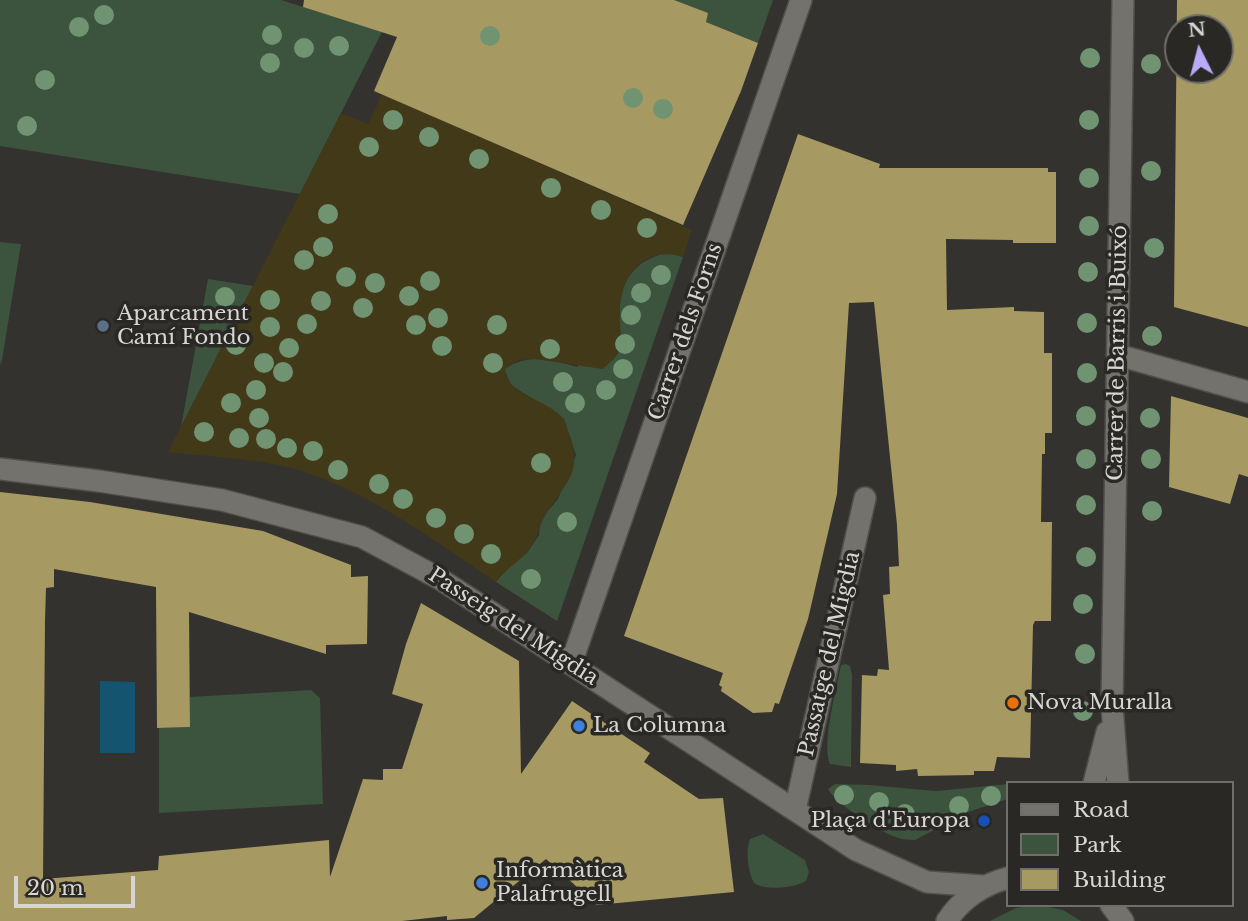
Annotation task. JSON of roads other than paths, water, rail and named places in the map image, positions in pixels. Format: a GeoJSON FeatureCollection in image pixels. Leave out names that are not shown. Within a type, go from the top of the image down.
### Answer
{"type":"FeatureCollection","features":[{"type":"Feature","properties":{"kind":"street","name":"Carrer dels Forns"},"geometry":{"type":"LineString","coordinates":[[571,664],[801,0]]}},
{"type":"Feature","properties":{"kind":"street","name":"Carrer de Barris i Buixó"},"geometry":{"type":"LineString","coordinates":[[1118,781],[1112,706],[1123,0]]}},
{"type":"Feature","properties":{"kind":"street"},"geometry":{"type":"LineString","coordinates":[[1118,355],[1248,391]]}},
{"type":"Feature","properties":{"kind":"street","name":"Passeig del Migdia"},"geometry":{"type":"LineString","coordinates":[[0,469],[222,499],[362,537],[440,579],[856,850],[927,882],[984,886]]}},
{"type":"Feature","properties":{"kind":"street","name":"Passatge del Migdia"},"geometry":{"type":"LineString","coordinates":[[795,810],[865,498]]}},
{"type":"Feature","properties":{"kind":"street","name":"Carrer de Barris i Buixó"},"geometry":{"type":"LineString","coordinates":[[1094,781],[1112,706]]}},
{"type":"Feature","properties":{"kind":"street"},"geometry":{"type":"LineString","coordinates":[[947,921],[955,909],[984,886],[1006,879]]}},
{"type":"Feature","properties":{"kind":"water"},"geometry":{"type":"Polygon","coordinates":[[[100,681],[135,682],[135,753],[100,753],[100,681]]]}},
{"type":"Feature","properties":{"kind":"place","name":"Aparcament Camí Fondo"},"geometry":{"type":"Point","coordinates":[103,326]}},
{"type":"Feature","properties":{"kind":"place","name":"Nova Muralla"},"geometry":{"type":"Point","coordinates":[1013,703]}},
{"type":"Feature","properties":{"kind":"place","name":"La Columna"},"geometry":{"type":"Point","coordinates":[579,726]}},
{"type":"Feature","properties":{"kind":"place","name":"Plaça d'Europa"},"geometry":{"type":"Point","coordinates":[984,821]}},
{"type":"Feature","properties":{"kind":"place","name":"Informàtica Palafrugell"},"geometry":{"type":"Point","coordinates":[482,883]}}]}
